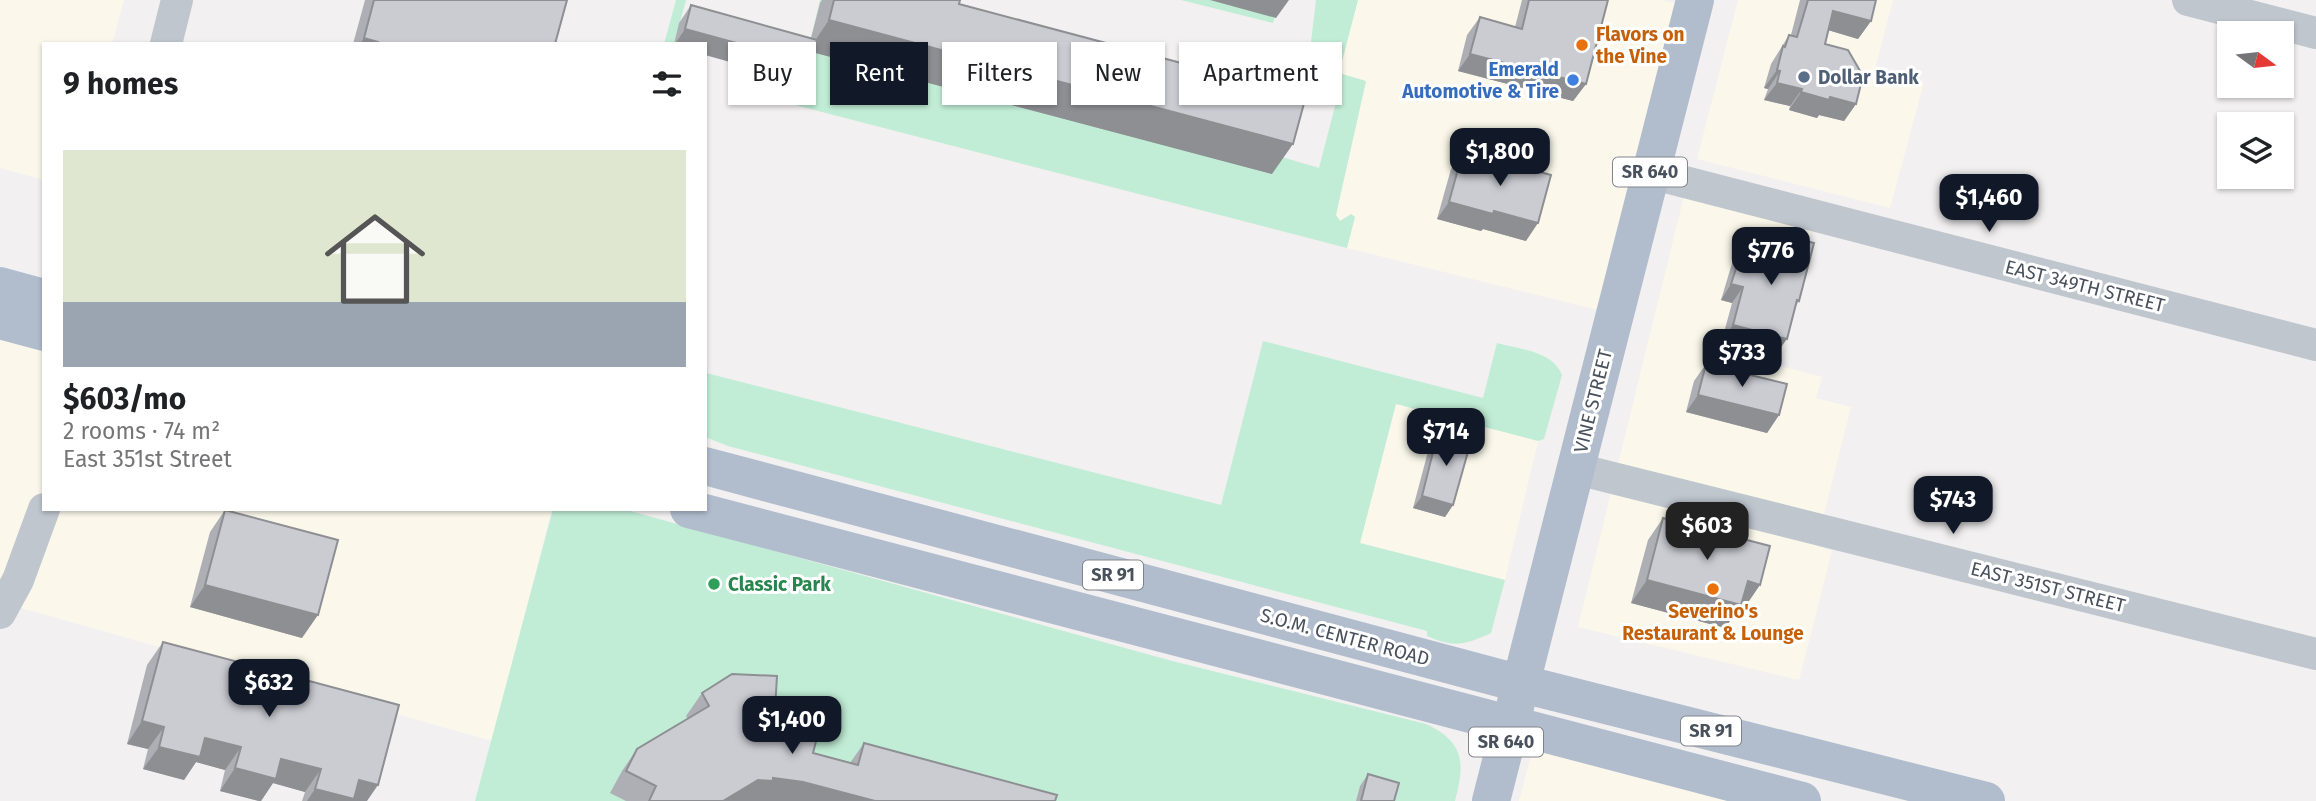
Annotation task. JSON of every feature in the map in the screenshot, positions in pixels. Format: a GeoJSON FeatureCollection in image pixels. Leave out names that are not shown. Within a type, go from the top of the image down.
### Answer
{"type":"FeatureCollection","features":[{"type":"Feature","properties":{"kind":"main road","name":"VINE STREET"},"geometry":{"type":"LineString","coordinates":[[1491,801],[1695,0]]}},
{"type":"Feature","properties":{"kind":"main road"},"geometry":{"type":"LineString","coordinates":[[0,286],[42,297]]}},
{"type":"Feature","properties":{"kind":"main road"},"geometry":{"type":"LineString","coordinates":[[0,320],[42,331]]}},
{"type":"Feature","properties":{"kind":"main road","name":"S.O.M. CENTER ROAD"},"geometry":{"type":"LineString","coordinates":[[707,467],[1521,683],[1986,801]]}},
{"type":"Feature","properties":{"kind":"main road","name":"SR 91"},"geometry":{"type":"LineString","coordinates":[[697,511],[1802,801]]}},
{"type":"Feature","properties":{"kind":"street"},"geometry":{"type":"LineString","coordinates":[[166,42],[177,0]]}},
{"type":"Feature","properties":{"kind":"street"},"geometry":{"type":"LineString","coordinates":[[2188,0],[2316,33]]}},
{"type":"Feature","properties":{"kind":"street","name":"EAST 349TH STREET"},"geometry":{"type":"LineString","coordinates":[[1650,173],[2316,345]]}},
{"type":"Feature","properties":{"kind":"street","name":"EAST 351ST STREET"},"geometry":{"type":"LineString","coordinates":[[1577,469],[2316,654]]}},
{"type":"Feature","properties":{"kind":"street"},"geometry":{"type":"LineString","coordinates":[[0,613],[18,580],[43,511]]}},
{"type":"Feature","properties":{"kind":"shaded area"},"geometry":{"type":"Polygon","coordinates":[[[0,0],[124,0],[113,42],[42,42],[42,179],[0,168],[0,0]]]}},
{"type":"Feature","properties":{"kind":"shaded area"},"geometry":{"type":"Polygon","coordinates":[[[1358,0],[1662,0],[1688,6],[1606,312],[1347,248],[1355,217],[1351,214],[1340,221],[1336,215],[1366,82],[1342,75],[1342,59],[1358,0]]]}},
{"type":"Feature","properties":{"kind":"shaded area"},"geometry":{"type":"Polygon","coordinates":[[[1738,0],[1893,0],[1875,69],[1924,82],[1890,208],[1697,159],[1738,0]]]}},
{"type":"Feature","properties":{"kind":"shaded area"},"geometry":{"type":"Polygon","coordinates":[[[1684,196],[1812,228],[1780,366],[1822,377],[1816,398],[1851,407],[1816,546],[1832,551],[1799,680],[1578,627],[1684,196]]]}},
{"type":"Feature","properties":{"kind":"shaded area"},"geometry":{"type":"Polygon","coordinates":[[[0,339],[42,350],[42,511],[551,511],[492,741],[0,602],[0,339]]]}},
{"type":"Feature","properties":{"kind":"shaded area"},"geometry":{"type":"Polygon","coordinates":[[[1396,403],[1538,441],[1505,580],[1360,543],[1396,403]]]}},
{"type":"Feature","properties":{"kind":"shaded area"},"geometry":{"type":"Polygon","coordinates":[[[1536,737],[1783,801],[1519,801],[1536,737]]]}},
{"type":"Feature","properties":{"kind":"green space"},"geometry":{"type":"Polygon","coordinates":[[[676,0],[686,0],[675,42],[665,42],[676,0]]]}},
{"type":"Feature","properties":{"kind":"green space"},"geometry":{"type":"Polygon","coordinates":[[[820,0],[910,0],[1010,42],[942,42],[942,105],[1057,105],[1057,62],[1071,68],[1071,105],[1159,105],[1282,157],[1319,168],[1335,105],[1342,105],[1342,74],[1366,81],[1336,215],[1340,221],[1351,214],[1355,217],[1347,248],[795,105],[816,105],[816,42],[810,42],[820,0]]]}},
{"type":"Feature","properties":{"kind":"green space"},"geometry":{"type":"Polygon","coordinates":[[[1181,0],[1280,0],[1273,23],[1181,0]]]}},
{"type":"Feature","properties":{"kind":"green space"},"geometry":{"type":"Polygon","coordinates":[[[1316,0],[1358,0],[1342,61],[1342,42],[1311,42],[1316,0]]]}},
{"type":"Feature","properties":{"kind":"green space"},"geometry":{"type":"Polygon","coordinates":[[[1263,341],[1483,398],[1497,343],[1543,356],[1558,367],[1562,375],[1544,439],[1538,441],[1396,404],[1360,543],[1505,580],[1491,633],[1459,644],[1427,636],[1427,631],[728,446],[707,438],[707,373],[1221,505],[1263,341]]]}},
{"type":"Feature","properties":{"kind":"green space","name":"Classic Park"},"geometry":{"type":"Polygon","coordinates":[[[552,511],[630,511],[1172,661],[1426,724],[1448,738],[1459,755],[1461,765],[1455,801],[475,801],[552,511]]]}},
{"type":"Feature","properties":{"kind":"building"},"geometry":{"type":"Polygon","coordinates":[[[374,0],[567,0],[556,42],[378,42],[364,38],[374,0]]]}},
{"type":"Feature","properties":{"kind":"building"},"geometry":{"type":"Polygon","coordinates":[[[834,0],[960,0],[959,4],[1102,42],[1071,42],[1071,85],[1057,81],[1057,42],[942,42],[942,50],[928,46],[928,42],[911,42],[829,20],[834,0]]]}},
{"type":"Feature","properties":{"kind":"building"},"geometry":{"type":"Polygon","coordinates":[[[1529,0],[1608,0],[1586,84],[1470,54],[1480,17],[1522,29],[1529,0]]]}},
{"type":"Feature","properties":{"kind":"building"},"geometry":{"type":"Polygon","coordinates":[[[1808,0],[1876,0],[1871,21],[1833,11],[1825,44],[1848,50],[1863,76],[1856,104],[1830,97],[1829,100],[1777,83],[1783,46],[1785,47],[1789,35],[1797,37],[1808,0]]]}},
{"type":"Feature","properties":{"kind":"building"},"geometry":{"type":"Polygon","coordinates":[[[691,5],[817,40],[816,43],[733,42],[685,29],[691,5]]]}},
{"type":"Feature","properties":{"kind":"building"},"geometry":{"type":"Polygon","coordinates":[[[1165,59],[1179,62],[1179,105],[1304,105],[1293,144],[1147,105],[1165,105],[1165,59]]]}},
{"type":"Feature","properties":{"kind":"building"},"geometry":{"type":"Polygon","coordinates":[[[1463,151],[1551,175],[1538,223],[1449,202],[1463,151]]]}},
{"type":"Feature","properties":{"kind":"building"},"geometry":{"type":"Polygon","coordinates":[[[1790,237],[1814,243],[1787,339],[1733,325],[1743,287],[1731,284],[1744,244],[1786,255],[1790,237]]]}},
{"type":"Feature","properties":{"kind":"building"},"geometry":{"type":"Polygon","coordinates":[[[1706,364],[1787,384],[1779,415],[1698,395],[1706,364]]]}},
{"type":"Feature","properties":{"kind":"building"},"geometry":{"type":"Polygon","coordinates":[[[1438,432],[1471,441],[1453,505],[1422,496],[1438,432]]]}},
{"type":"Feature","properties":{"kind":"building"},"geometry":{"type":"Polygon","coordinates":[[[225,511],[338,540],[318,615],[205,585],[225,511]]]}},
{"type":"Feature","properties":{"kind":"building"},"geometry":{"type":"Polygon","coordinates":[[[1663,518],[1770,546],[1760,585],[1748,581],[1741,605],[1647,580],[1663,518]]]}},
{"type":"Feature","properties":{"kind":"building"},"geometry":{"type":"Polygon","coordinates":[[[163,642],[399,705],[378,785],[359,780],[354,799],[315,789],[321,769],[281,759],[276,779],[235,768],[241,747],[205,738],[200,757],[159,747],[164,727],[142,721],[163,642]]]}},
{"type":"Feature","properties":{"kind":"building"},"geometry":{"type":"Polygon","coordinates":[[[732,674],[777,676],[775,709],[823,714],[813,753],[858,765],[864,743],[1057,795],[1055,801],[875,801],[803,782],[773,778],[773,781],[758,780],[723,801],[649,801],[656,786],[626,771],[637,749],[709,706],[702,693],[732,674]]]}},
{"type":"Feature","properties":{"kind":"building"},"geometry":{"type":"Polygon","coordinates":[[[1368,774],[1399,783],[1394,801],[1361,801],[1368,774]]]}},
{"type":"Feature","properties":{"kind":"place","name":"Flavors on the Vine"},"geometry":{"type":"Point","coordinates":[1582,45]}},
{"type":"Feature","properties":{"kind":"place","name":"Dollar Bank"},"geometry":{"type":"Point","coordinates":[1804,77]}},
{"type":"Feature","properties":{"kind":"place","name":"Emerald Automotive & Tire"},"geometry":{"type":"Point","coordinates":[1573,80]}},
{"type":"Feature","properties":{"kind":"place","name":"Classic Park"},"geometry":{"type":"Point","coordinates":[714,584]}},
{"type":"Feature","properties":{"kind":"place","name":"Severino's Restaurant & Lounge"},"geometry":{"type":"Point","coordinates":[1713,589]}}]}
